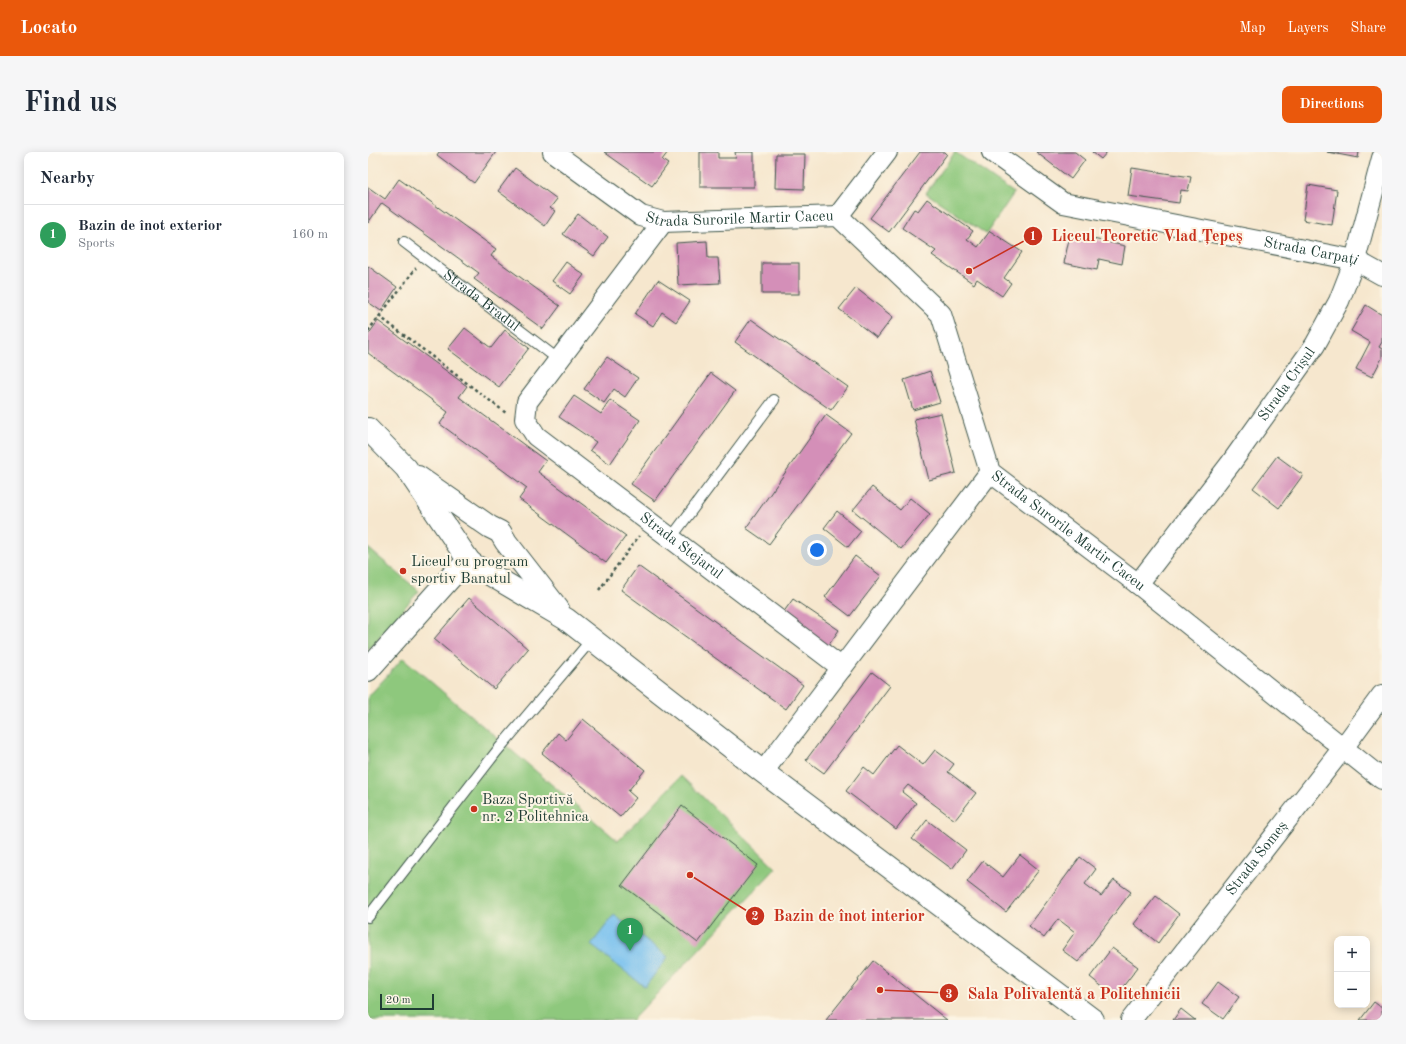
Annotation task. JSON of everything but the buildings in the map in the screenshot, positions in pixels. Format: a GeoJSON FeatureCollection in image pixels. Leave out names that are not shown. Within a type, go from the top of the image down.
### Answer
{"type":"FeatureCollection","features":[{"type":"Feature","properties":{"kind":"street","name":"Strada Surorile Martir Caceu"},"geometry":{"type":"LineString","coordinates":[[553,152],[641,216],[663,222],[838,216],[941,314],[990,472],[1138,584],[1382,779]]}},
{"type":"Feature","properties":{"kind":"street"},"geometry":{"type":"LineString","coordinates":[[838,216],[887,152]]}},
{"type":"Feature","properties":{"kind":"street","name":"Strada Carpați"},"geometry":{"type":"LineString","coordinates":[[992,152],[1063,203],[1355,260],[1382,275]]}},
{"type":"Feature","properties":{"kind":"street","name":"Strada Crișul"},"geometry":{"type":"LineString","coordinates":[[1138,584],[1231,463],[1315,345],[1339,301],[1355,260],[1382,158]]}},
{"type":"Feature","properties":{"kind":"street"},"geometry":{"type":"LineString","coordinates":[[526,419],[527,402],[663,222]]}},
{"type":"Feature","properties":{"kind":"street","name":"Strada Stejarul"},"geometry":{"type":"LineString","coordinates":[[526,419],[536,436],[842,668]]}},
{"type":"Feature","properties":{"kind":"street"},"geometry":{"type":"LineString","coordinates":[[368,428],[406,468],[471,561],[566,618],[762,772],[1093,1020]]}},
{"type":"Feature","properties":{"kind":"street"},"geometry":{"type":"LineString","coordinates":[[406,468],[490,527],[500,532],[506,542],[566,618]]}},
{"type":"Feature","properties":{"kind":"street"},"geometry":{"type":"LineString","coordinates":[[762,772],[990,472]]}},
{"type":"Feature","properties":{"kind":"street"},"geometry":{"type":"LineString","coordinates":[[490,527],[479,527],[470,533],[465,542],[471,561],[490,569],[495,567],[502,561],[507,552],[506,542]]}},
{"type":"Feature","properties":{"kind":"street"},"geometry":{"type":"LineString","coordinates":[[368,670],[451,577],[471,561]]}},
{"type":"Feature","properties":{"kind":"street","name":"Strada Someș"},"geometry":{"type":"LineString","coordinates":[[1131,1019],[1343,748],[1382,695]]}},
{"type":"Feature","properties":{"kind":"lane","name":"Strada Bradul"},"geometry":{"type":"LineString","coordinates":[[404,242],[559,360]]}},
{"type":"Feature","properties":{"kind":"lane"},"geometry":{"type":"LineString","coordinates":[[671,538],[774,400]]}},
{"type":"Feature","properties":{"kind":"lane"},"geometry":{"type":"LineString","coordinates":[[368,917],[497,750],[592,639]]}},
{"type":"Feature","properties":{"kind":"path"},"geometry":{"type":"LineString","coordinates":[[368,331],[424,258]]}},
{"type":"Feature","properties":{"kind":"path"},"geometry":{"type":"LineString","coordinates":[[380,316],[510,416],[526,419]]}},
{"type":"Feature","properties":{"kind":"path"},"geometry":{"type":"LineString","coordinates":[[368,324],[372,327]]}},
{"type":"Feature","properties":{"kind":"path"},"geometry":{"type":"LineString","coordinates":[[599,590],[649,521]]}},
{"type":"Feature","properties":{"kind":"green space"},"geometry":{"type":"Polygon","coordinates":[[[955,152],[1014,193],[986,234],[926,193],[955,152]]]}},
{"type":"Feature","properties":{"kind":"green space"},"geometry":{"type":"Polygon","coordinates":[[[368,548],[419,591],[368,650],[368,548]]]}},
{"type":"Feature","properties":{"kind":"green space","name":"Baza Sportivă nr. 2 Politehnica"},"geometry":{"type":"Polygon","coordinates":[[[403,658],[618,841],[681,776],[776,868],[632,1020],[368,1020],[368,697],[403,658]]]}},
{"type":"Feature","properties":{"kind":"water"},"geometry":{"type":"Polygon","coordinates":[[[614,915],[668,957],[645,987],[591,945],[614,915]]]}},
{"type":"Feature","properties":{"kind":"place","name":"Liceul Teoretic Vlad Țepeș"},"geometry":{"type":"Point","coordinates":[969,271]}},
{"type":"Feature","properties":{"kind":"place","name":"Liceul cu program sportiv Banatul"},"geometry":{"type":"Point","coordinates":[403,571]}},
{"type":"Feature","properties":{"kind":"place","name":"Baza Sportivă nr. 2 Politehnica"},"geometry":{"type":"Point","coordinates":[474,809]}},
{"type":"Feature","properties":{"kind":"place","name":"Bazin de înot interior"},"geometry":{"type":"Point","coordinates":[690,875]}},
{"type":"Feature","properties":{"kind":"place","name":"Bazin de înot exterior"},"geometry":{"type":"Point","coordinates":[630,951]}},
{"type":"Feature","properties":{"kind":"place","name":"Sala Polivalentă a Politehnicii"},"geometry":{"type":"Point","coordinates":[880,990]}}]}
